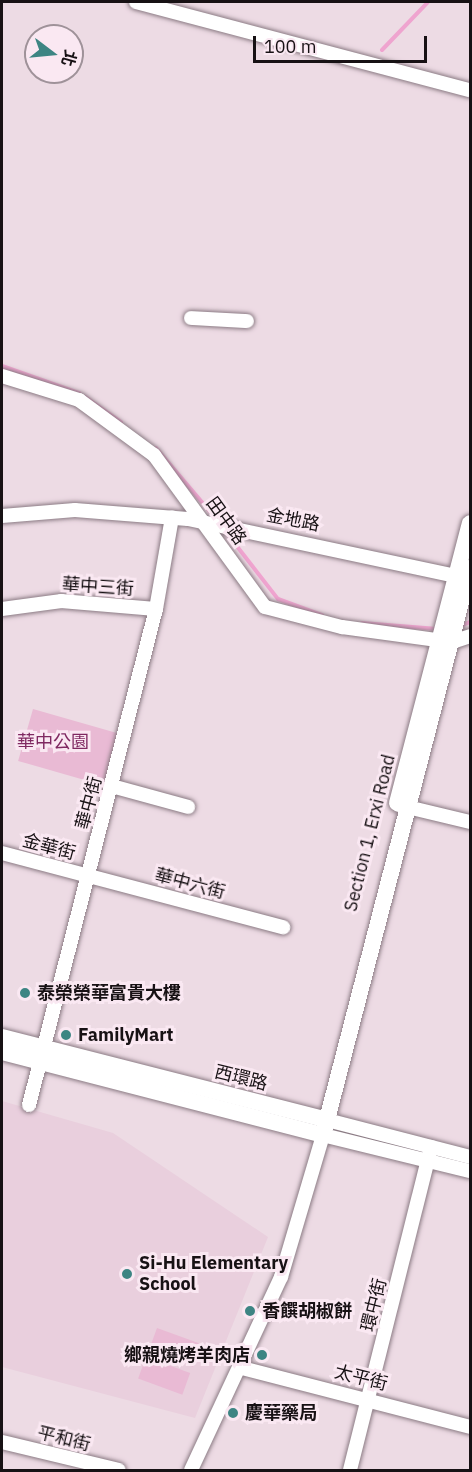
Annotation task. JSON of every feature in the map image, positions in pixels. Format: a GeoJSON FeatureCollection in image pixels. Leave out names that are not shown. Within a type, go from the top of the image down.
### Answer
{"type":"FeatureCollection","features":[{"type":"Feature","properties":{"kind":"main road","name":"Section 1, Erxi Road"},"geometry":{"type":"LineString","coordinates":[[320,1126],[451,632],[465,574],[471,523]]}},
{"type":"Feature","properties":{"kind":"main road","name":"西環路"},"geometry":{"type":"LineString","coordinates":[[2,1037],[42,1055],[320,1126]]}},
{"type":"Feature","properties":{"kind":"main road","name":"西環路"},"geometry":{"type":"LineString","coordinates":[[2,1052],[42,1055]]}},
{"type":"Feature","properties":{"kind":"street"},"geometry":{"type":"LineString","coordinates":[[136,2],[471,90]]}},
{"type":"Feature","properties":{"kind":"street"},"geometry":{"type":"LineString","coordinates":[[191,318],[247,321]]}},
{"type":"Feature","properties":{"kind":"street","name":"田中路"},"geometry":{"type":"LineString","coordinates":[[2,376],[79,400],[154,455],[265,606],[342,627],[451,632]]}},
{"type":"Feature","properties":{"kind":"street","name":"金地路"},"geometry":{"type":"LineString","coordinates":[[2,516],[75,510],[204,521],[465,574]]}},
{"type":"Feature","properties":{"kind":"street","name":"華中街"},"geometry":{"type":"LineString","coordinates":[[29,1106],[156,609],[172,517]]}},
{"type":"Feature","properties":{"kind":"street","name":"華中三街"},"geometry":{"type":"LineString","coordinates":[[2,609],[61,601],[156,609]]}},
{"type":"Feature","properties":{"kind":"street"},"geometry":{"type":"LineString","coordinates":[[112,786],[188,807]]}},
{"type":"Feature","properties":{"kind":"street"},"geometry":{"type":"LineString","coordinates":[[403,806],[471,822]]}},
{"type":"Feature","properties":{"kind":"street","name":"金華街"},"geometry":{"type":"LineString","coordinates":[[2,853],[88,876]]}},
{"type":"Feature","properties":{"kind":"street","name":"華中六街"},"geometry":{"type":"LineString","coordinates":[[88,876],[283,927]]}},
{"type":"Feature","properties":{"kind":"street","name":"Section 1, Erxi Road"},"geometry":{"type":"LineString","coordinates":[[191,1470],[242,1368],[281,1277],[315,1153],[320,1126]]}},
{"type":"Feature","properties":{"kind":"street","name":"西環路"},"geometry":{"type":"LineString","coordinates":[[320,1126],[430,1154],[471,1171]]}},
{"type":"Feature","properties":{"kind":"street","name":"西環路"},"geometry":{"type":"LineString","coordinates":[[430,1154],[471,1157]]}},
{"type":"Feature","properties":{"kind":"street","name":"環中街"},"geometry":{"type":"LineString","coordinates":[[350,1470],[430,1154]]}},
{"type":"Feature","properties":{"kind":"street","name":"太平街"},"geometry":{"type":"LineString","coordinates":[[242,1368],[369,1398],[471,1427]]}},
{"type":"Feature","properties":{"kind":"street","name":"平和街"},"geometry":{"type":"LineString","coordinates":[[2,1442],[119,1470]]}},
{"type":"Feature","properties":{"kind":"shaded area","name":"Si-Hu Elementary School"},"geometry":{"type":"Polygon","coordinates":[[[2,1101],[113,1133],[268,1237],[195,1418],[2,1367],[2,1101]]]}},
{"type":"Feature","properties":{"kind":"green space","name":"華中公園"},"geometry":{"type":"Polygon","coordinates":[[[33,709],[119,734],[104,785],[18,761],[33,709]]]}},
{"type":"Feature","properties":{"kind":"green space"},"geometry":{"type":"Polygon","coordinates":[[[157,1328],[201,1344],[193,1367],[149,1351],[157,1328]]]}},
{"type":"Feature","properties":{"kind":"green space"},"geometry":{"type":"Polygon","coordinates":[[[146,1357],[190,1373],[182,1395],[138,1379],[146,1357]]]}},
{"type":"Feature","properties":{"kind":"waterway"},"geometry":{"type":"LineString","coordinates":[[382,50],[428,2]]}},
{"type":"Feature","properties":{"kind":"waterway"},"geometry":{"type":"LineString","coordinates":[[2,366],[79,393]]}},
{"type":"Feature","properties":{"kind":"waterway"},"geometry":{"type":"LineString","coordinates":[[85,397],[121,422]]}},
{"type":"Feature","properties":{"kind":"waterway"},"geometry":{"type":"LineString","coordinates":[[156,448],[217,520]]}},
{"type":"Feature","properties":{"kind":"waterway"},"geometry":{"type":"LineString","coordinates":[[225,531],[278,599],[322,615]]}},
{"type":"Feature","properties":{"kind":"waterway"},"geometry":{"type":"LineString","coordinates":[[460,626],[470,622]]}},
{"type":"Feature","properties":{"kind":"waterway"},"geometry":{"type":"LineString","coordinates":[[362,623],[438,629]]}},
{"type":"Feature","properties":{"kind":"place","name":"泰榮榮華富貴大樓"},"geometry":{"type":"Point","coordinates":[25,993]}},
{"type":"Feature","properties":{"kind":"place","name":"FamilyMart"},"geometry":{"type":"Point","coordinates":[66,1035]}},
{"type":"Feature","properties":{"kind":"place","name":"Si-Hu Elementary School"},"geometry":{"type":"Point","coordinates":[127,1274]}},
{"type":"Feature","properties":{"kind":"place","name":"香饌胡椒餅"},"geometry":{"type":"Point","coordinates":[250,1311]}},
{"type":"Feature","properties":{"kind":"place","name":"鄉親燒烤羊肉店"},"geometry":{"type":"Point","coordinates":[262,1355]}},
{"type":"Feature","properties":{"kind":"place","name":"慶華藥局"},"geometry":{"type":"Point","coordinates":[233,1413]}}]}
